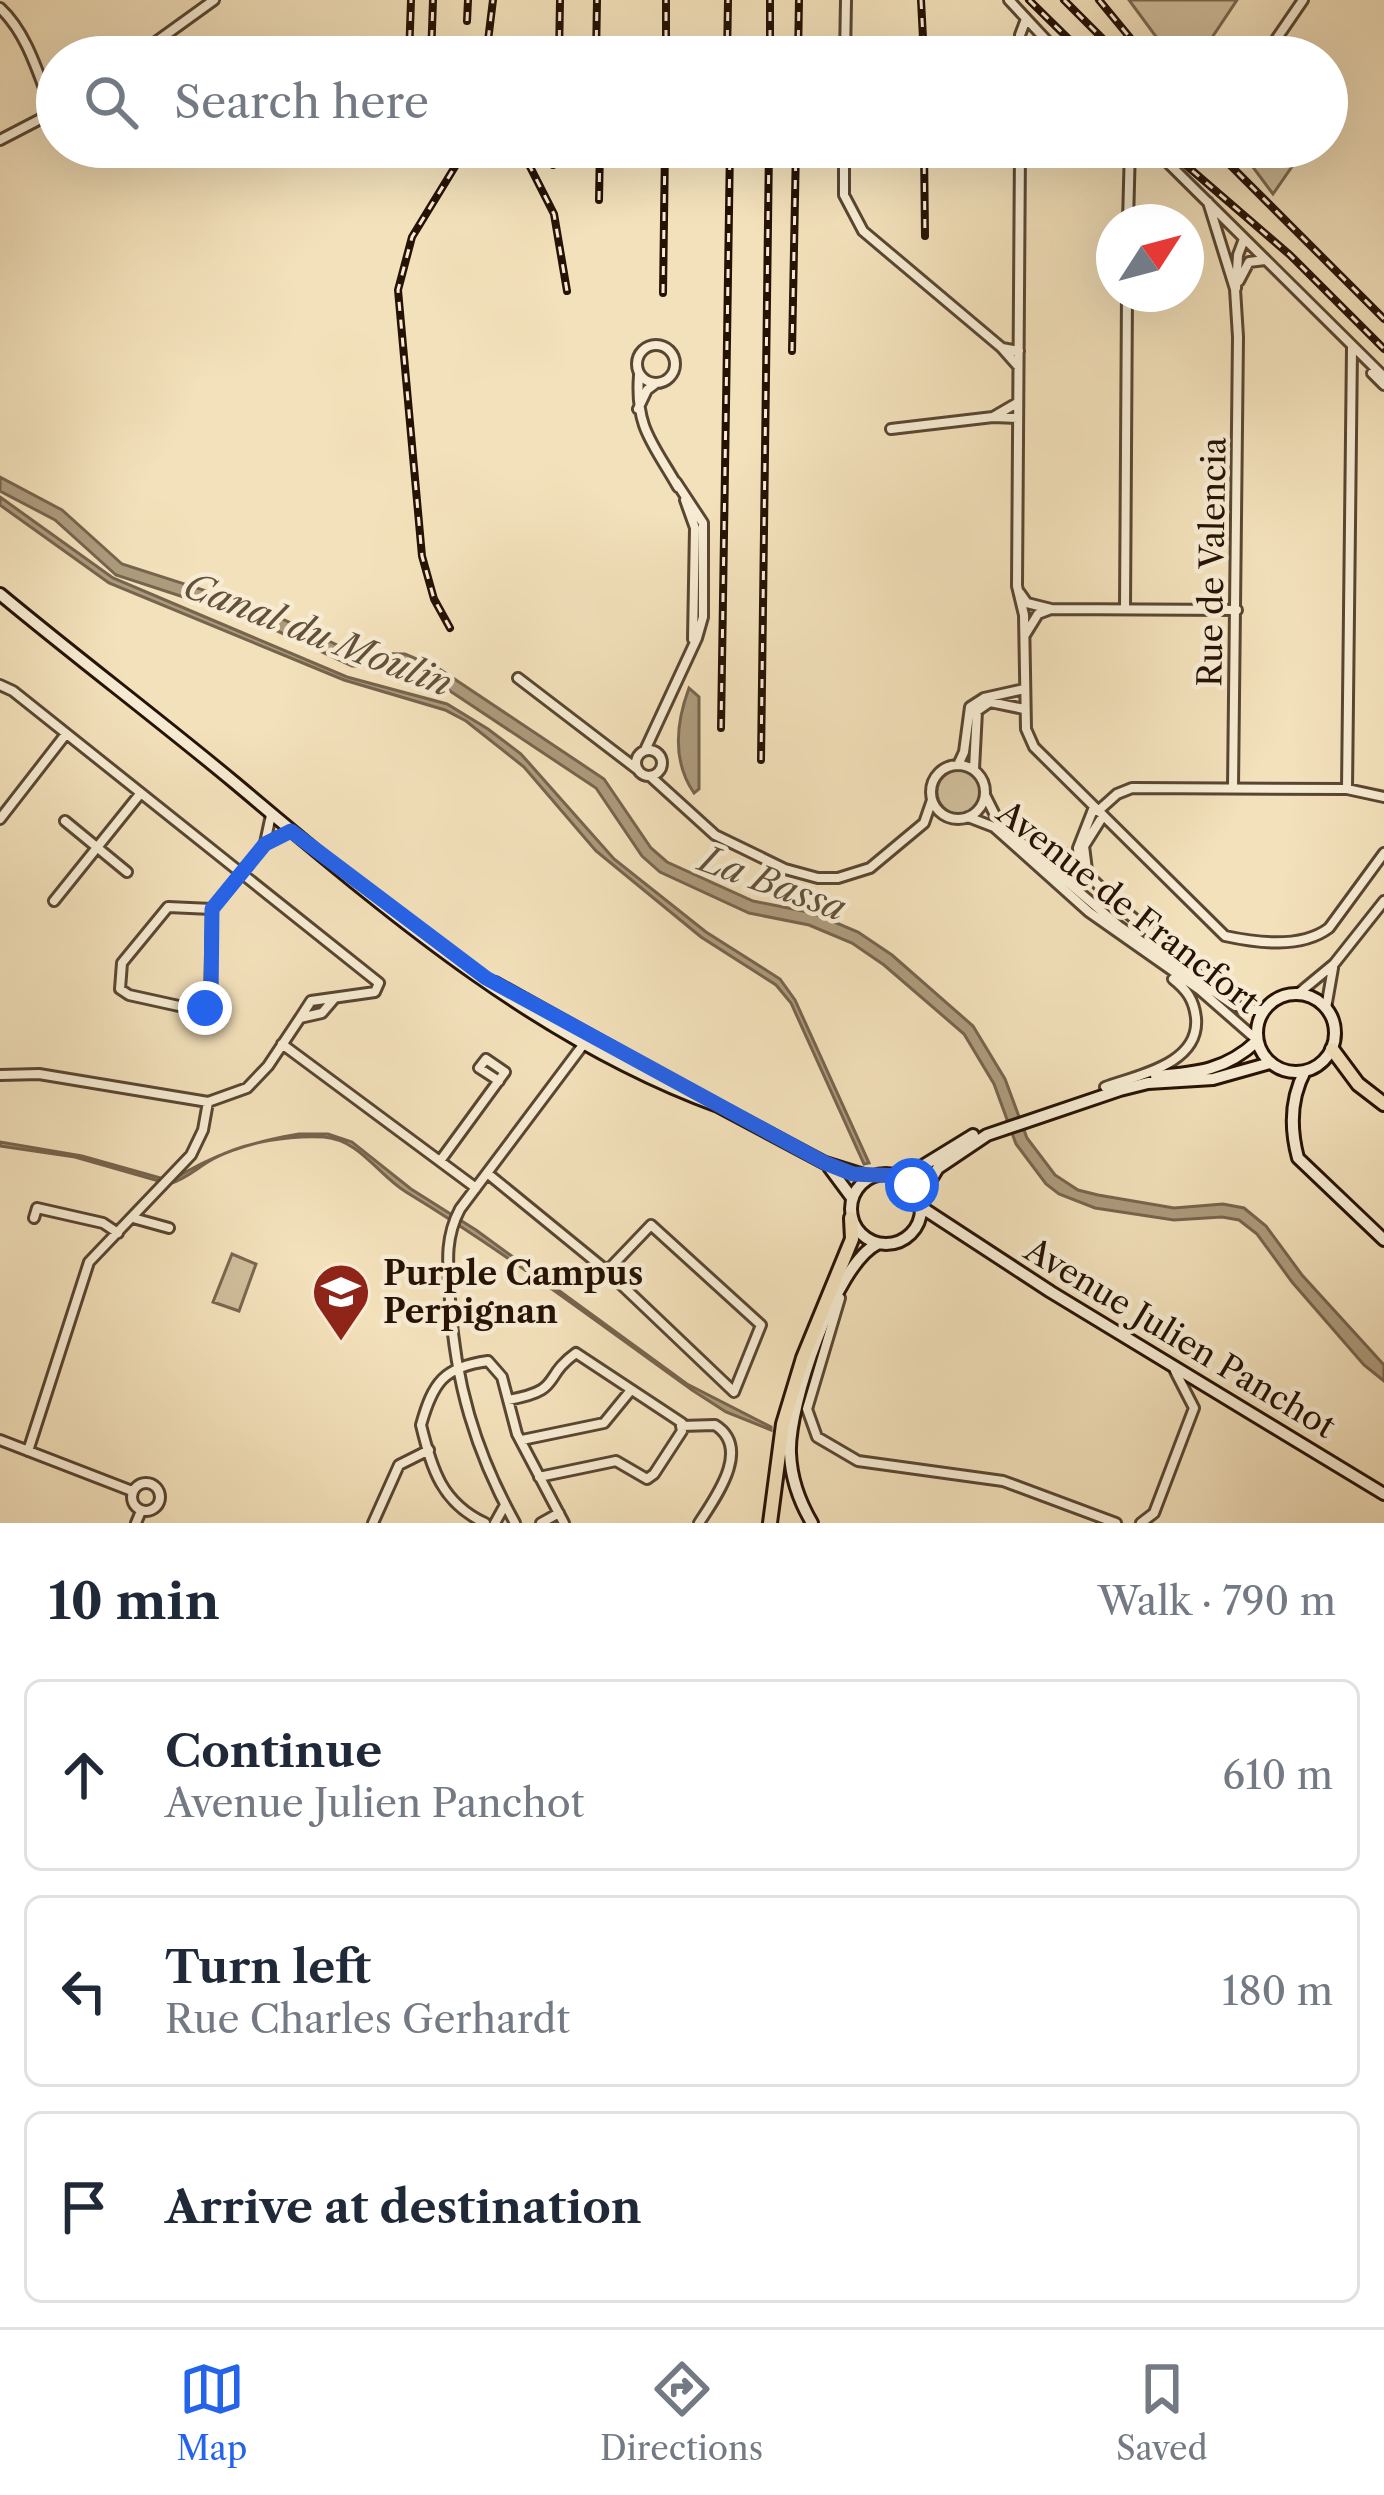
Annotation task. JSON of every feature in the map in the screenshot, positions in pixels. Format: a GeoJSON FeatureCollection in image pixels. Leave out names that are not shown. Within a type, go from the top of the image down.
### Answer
{"type":"FeatureCollection","features":[{"type":"Feature","properties":{"kind":"main road"},"geometry":{"type":"LineString","coordinates":[[3,598],[460,962],[587,1040],[825,1163],[869,1177],[899,1176],[912,1185],[921,1202]]}},
{"type":"Feature","properties":{"kind":"main road"},"geometry":{"type":"LineString","coordinates":[[238,786],[274,809],[331,862]]}},
{"type":"Feature","properties":{"kind":"main road"},"geometry":{"type":"LineString","coordinates":[[899,1176],[957,1142],[1134,1086],[1276,1067],[1304,1071],[1325,1059],[1335,1028],[1326,1008],[1299,993],[1279,997],[1263,1010],[1257,1040],[1234,1062],[1215,1070],[1151,1076],[1105,1087],[1026,1118]]}},
{"type":"Feature","properties":{"kind":"main road"},"geometry":{"type":"LineString","coordinates":[[1257,1040],[1294,1096]]}},
{"type":"Feature","properties":{"kind":"main road"},"geometry":{"type":"LineString","coordinates":[[1332,1049],[1358,1084],[1384,1104]]}},
{"type":"Feature","properties":{"kind":"main road"},"geometry":{"type":"LineString","coordinates":[[1304,1071],[1294,1096],[1293,1138],[1298,1157],[1384,1240]]}},
{"type":"Feature","properties":{"kind":"main road"},"geometry":{"type":"LineString","coordinates":[[812,1523],[797,1493],[790,1448],[800,1393],[843,1284],[866,1250],[899,1243],[916,1228],[926,1184],[947,1160],[1002,1126]]}},
{"type":"Feature","properties":{"kind":"main road"},"geometry":{"type":"LineString","coordinates":[[825,1163],[852,1198]]}},
{"type":"Feature","properties":{"kind":"main road"},"geometry":{"type":"LineString","coordinates":[[770,1523],[783,1424],[803,1358],[852,1239],[852,1198],[869,1177]]}},
{"type":"Feature","properties":{"kind":"main road","name":"Avenue Julien Panchot"},"geometry":{"type":"LineString","coordinates":[[921,1202],[975,1244]]}},
{"type":"Feature","properties":{"kind":"main road"},"geometry":{"type":"LineString","coordinates":[[851,1218],[856,1230],[877,1244]]}},
{"type":"Feature","properties":{"kind":"main road","name":"Avenue Julien Panchot"},"geometry":{"type":"LineString","coordinates":[[916,1228],[940,1227],[975,1244],[1384,1497]]}},
{"type":"Feature","properties":{"kind":"street"},"geometry":{"type":"LineString","coordinates":[[164,36],[214,0]]}},
{"type":"Feature","properties":{"kind":"street"},"geometry":{"type":"LineString","coordinates":[[845,36],[846,0]]}},
{"type":"Feature","properties":{"kind":"street"},"geometry":{"type":"LineString","coordinates":[[1009,0],[1042,36]]}},
{"type":"Feature","properties":{"kind":"street"},"geometry":{"type":"LineString","coordinates":[[1278,36],[1303,0]]}},
{"type":"Feature","properties":{"kind":"street"},"geometry":{"type":"LineString","coordinates":[[0,8],[12,19],[36,69]]}},
{"type":"Feature","properties":{"kind":"street"},"geometry":{"type":"LineString","coordinates":[[1020,36],[1026,17]]}},
{"type":"Feature","properties":{"kind":"street"},"geometry":{"type":"LineString","coordinates":[[0,140],[36,121]]}},
{"type":"Feature","properties":{"kind":"street"},"geometry":{"type":"LineString","coordinates":[[844,168],[844,195],[862,231],[1019,368]]}},
{"type":"Feature","properties":{"kind":"street"},"geometry":{"type":"LineString","coordinates":[[1020,168],[1017,586],[1025,636],[1026,729],[1034,747],[1213,928],[1243,940],[1317,937],[1329,928],[1384,854]]}},
{"type":"Feature","properties":{"kind":"street"},"geometry":{"type":"LineString","coordinates":[[1128,204],[1129,168]]}},
{"type":"Feature","properties":{"kind":"street"},"geometry":{"type":"LineString","coordinates":[[1173,168],[1384,381]]}},
{"type":"Feature","properties":{"kind":"street"},"geometry":{"type":"LineString","coordinates":[[1208,202],[1237,286]]}},
{"type":"Feature","properties":{"kind":"street"},"geometry":{"type":"LineString","coordinates":[[1222,239],[1241,236]]}},
{"type":"Feature","properties":{"kind":"street"},"geometry":{"type":"LineString","coordinates":[[1237,286],[1241,236]]}},
{"type":"Feature","properties":{"kind":"street"},"geometry":{"type":"LineString","coordinates":[[1237,286],[1249,262],[1265,260]]}},
{"type":"Feature","properties":{"kind":"street","name":"Rue de Valencia"},"geometry":{"type":"LineString","coordinates":[[1237,286],[1238,788]]}},
{"type":"Feature","properties":{"kind":"street"},"geometry":{"type":"LineString","coordinates":[[1125,608],[1127,312]]}},
{"type":"Feature","properties":{"kind":"street"},"geometry":{"type":"LineString","coordinates":[[637,769],[636,760],[660,723],[703,617],[705,535],[698,512],[644,431],[638,410],[637,358],[656,345],[668,349],[674,357],[674,373],[647,390],[638,410]]}},
{"type":"Feature","properties":{"kind":"street"},"geometry":{"type":"LineString","coordinates":[[1001,348],[1019,351]]}},
{"type":"Feature","properties":{"kind":"street"},"geometry":{"type":"LineString","coordinates":[[1346,789],[1352,348]]}},
{"type":"Feature","properties":{"kind":"street"},"geometry":{"type":"LineString","coordinates":[[639,375],[655,384]]}},
{"type":"Feature","properties":{"kind":"street"},"geometry":{"type":"LineString","coordinates":[[993,417],[1018,402]]}},
{"type":"Feature","properties":{"kind":"street"},"geometry":{"type":"LineString","coordinates":[[891,429],[1018,418]]}},
{"type":"Feature","properties":{"kind":"street"},"geometry":{"type":"LineString","coordinates":[[1017,586],[1027,603],[1051,609],[1237,610]]}},
{"type":"Feature","properties":{"kind":"street"},"geometry":{"type":"LineString","coordinates":[[1025,636],[1038,614],[1051,609]]}},
{"type":"Feature","properties":{"kind":"street"},"geometry":{"type":"LineString","coordinates":[[518,678],[650,776],[715,836],[785,869],[818,878],[838,878],[870,868],[924,823],[968,818],[980,808],[983,781],[974,770],[958,765]]}},
{"type":"Feature","properties":{"kind":"street"},"geometry":{"type":"LineString","coordinates":[[0,685],[379,983],[375,992],[311,1001],[247,1088],[208,1102],[39,1074],[0,1075]]}},
{"type":"Feature","properties":{"kind":"street"},"geometry":{"type":"LineString","coordinates":[[924,823],[937,776],[958,765],[964,752],[970,707],[984,698],[1024,689]]}},
{"type":"Feature","properties":{"kind":"street"},"geometry":{"type":"LineString","coordinates":[[974,770],[977,711],[990,702],[1024,709]]}},
{"type":"Feature","properties":{"kind":"street"},"geometry":{"type":"LineString","coordinates":[[660,723],[661,767],[670,793]]}},
{"type":"Feature","properties":{"kind":"street"},"geometry":{"type":"LineString","coordinates":[[0,818],[66,734]]}},
{"type":"Feature","properties":{"kind":"street"},"geometry":{"type":"LineString","coordinates":[[611,751],[660,755]]}},
{"type":"Feature","properties":{"kind":"street"},"geometry":{"type":"LineString","coordinates":[[650,776],[661,767]]}},
{"type":"Feature","properties":{"kind":"street"},"geometry":{"type":"LineString","coordinates":[[1083,868],[1078,848],[1098,812],[1117,794],[1132,788],[1346,789],[1384,797]]}},
{"type":"Feature","properties":{"kind":"street"},"geometry":{"type":"LineString","coordinates":[[54,901],[140,794]]}},
{"type":"Feature","properties":{"kind":"street","name":"Avenue de Francfort"},"geometry":{"type":"LineString","coordinates":[[985,795],[1010,832],[1119,926],[1246,1010],[1263,1010]]}},
{"type":"Feature","properties":{"kind":"street"},"geometry":{"type":"LineString","coordinates":[[932,800],[948,817]]}},
{"type":"Feature","properties":{"kind":"street"},"geometry":{"type":"LineString","coordinates":[[265,844],[271,815]]}},
{"type":"Feature","properties":{"kind":"street","name":"Avenue de Francfort"},"geometry":{"type":"LineString","coordinates":[[968,818],[994,827],[1106,925],[1200,990],[1257,1040]]}},
{"type":"Feature","properties":{"kind":"street"},"geometry":{"type":"LineString","coordinates":[[65,821],[127,872]]}},
{"type":"Feature","properties":{"kind":"street"},"geometry":{"type":"LineString","coordinates":[[212,909],[168,907],[122,963],[120,988],[178,1006],[205,1008],[211,1000],[212,909],[265,844],[291,831]]}},
{"type":"Feature","properties":{"kind":"street"},"geometry":{"type":"LineString","coordinates":[[1010,832],[1022,832],[1083,868],[1120,906],[1179,954],[1208,987]]}},
{"type":"Feature","properties":{"kind":"street"},"geometry":{"type":"LineString","coordinates":[[1299,993],[1334,964],[1384,901]]}},
{"type":"Feature","properties":{"kind":"street"},"geometry":{"type":"LineString","coordinates":[[1105,1087],[1180,1056],[1192,1043],[1196,1027],[1191,997],[1106,925]]}},
{"type":"Feature","properties":{"kind":"street"},"geometry":{"type":"LineString","coordinates":[[1326,1008],[1334,964]]}},
{"type":"Feature","properties":{"kind":"street"},"geometry":{"type":"LineString","coordinates":[[515,1523],[478,1450],[456,1366],[447,1246],[450,1229],[476,1188],[587,1040]]}},
{"type":"Feature","properties":{"kind":"street"},"geometry":{"type":"LineString","coordinates":[[282,1044],[476,1188]]}},
{"type":"Feature","properties":{"kind":"street"},"geometry":{"type":"LineString","coordinates":[[440,1161],[499,1081]]}},
{"type":"Feature","properties":{"kind":"street"},"geometry":{"type":"LineString","coordinates":[[28,1451],[89,1262],[191,1155],[208,1102]]}},
{"type":"Feature","properties":{"kind":"street"},"geometry":{"type":"LineString","coordinates":[[487,1173],[607,1271],[734,1392],[761,1325],[651,1225],[607,1271]]}},
{"type":"Feature","properties":{"kind":"street"},"geometry":{"type":"LineString","coordinates":[[34,1218],[37,1208],[104,1223],[118,1233]]}},
{"type":"Feature","properties":{"kind":"street"},"geometry":{"type":"LineString","coordinates":[[132,1218],[169,1228]]}},
{"type":"Feature","properties":{"kind":"street"},"geometry":{"type":"LineString","coordinates":[[843,1284],[807,1409],[817,1437],[858,1461],[1003,1481],[1116,1523]]}},
{"type":"Feature","properties":{"kind":"street"},"geometry":{"type":"LineString","coordinates":[[508,1400],[548,1388],[576,1353],[682,1423],[673,1445],[647,1479],[616,1461],[539,1477]]}},
{"type":"Feature","properties":{"kind":"street"},"geometry":{"type":"LineString","coordinates":[[485,1523],[452,1505],[421,1425],[442,1378],[456,1366],[488,1361],[496,1366],[522,1440],[564,1523]]}},
{"type":"Feature","properties":{"kind":"street"},"geometry":{"type":"LineString","coordinates":[[1141,1523],[1154,1513],[1195,1408],[1171,1364]]}},
{"type":"Feature","properties":{"kind":"street"},"geometry":{"type":"LineString","coordinates":[[522,1440],[604,1423],[632,1390]]}},
{"type":"Feature","properties":{"kind":"street"},"geometry":{"type":"LineString","coordinates":[[681,1426],[716,1425],[730,1437],[732,1448],[722,1488],[699,1523]]}},
{"type":"Feature","properties":{"kind":"street"},"geometry":{"type":"LineString","coordinates":[[0,1440],[132,1491]]}},
{"type":"Feature","properties":{"kind":"street"},"geometry":{"type":"LineString","coordinates":[[373,1523],[399,1465],[429,1450]]}},
{"type":"Feature","properties":{"kind":"street"},"geometry":{"type":"LineString","coordinates":[[148,1483],[159,1491],[158,1505],[141,1511],[134,1505],[132,1491],[148,1483]]}},
{"type":"Feature","properties":{"kind":"street"},"geometry":{"type":"LineString","coordinates":[[495,1523],[505,1505]]}},
{"type":"Feature","properties":{"kind":"street"},"geometry":{"type":"LineString","coordinates":[[136,1523],[141,1511]]}},
{"type":"Feature","properties":{"kind":"street"},"geometry":{"type":"LineString","coordinates":[[541,1523],[559,1513]]}},
{"type":"Feature","properties":{"kind":"shaded area"},"geometry":{"type":"Polygon","coordinates":[[[1129,0],[1237,0],[1213,36],[1156,36],[1129,0]]]}},
{"type":"Feature","properties":{"kind":"shaded area"},"geometry":{"type":"Polygon","coordinates":[[[1254,168],[1291,168],[1273,194],[1254,168]]]}},
{"type":"Feature","properties":{"kind":"shaded area"},"geometry":{"type":"Polygon","coordinates":[[[0,477],[62,510],[122,564],[259,608],[354,653],[405,654],[438,668],[604,779],[651,848],[667,862],[753,901],[813,913],[858,932],[892,955],[973,1026],[1005,1079],[1027,1138],[1055,1175],[1078,1190],[1098,1195],[1174,1208],[1223,1204],[1244,1208],[1266,1226],[1302,1275],[1384,1365],[1384,1381],[1364,1365],[1257,1234],[1239,1220],[1174,1220],[1095,1208],[1046,1184],[1016,1144],[994,1084],[964,1034],[852,943],[809,925],[749,913],[660,872],[642,856],[596,788],[432,679],[402,666],[352,666],[254,620],[116,575],[55,520],[0,491],[0,477]]]}},
{"type":"Feature","properties":{"kind":"shaded area"},"geometry":{"type":"Polygon","coordinates":[[[0,497],[113,578],[347,677],[447,704],[521,754],[614,859],[706,932],[780,979],[795,1000],[869,1163],[864,1164],[791,1003],[776,985],[701,937],[596,851],[524,767],[466,721],[445,710],[344,680],[109,583],[0,505],[0,497]]]}},
{"type":"Feature","properties":{"kind":"shaded area"},"geometry":{"type":"Polygon","coordinates":[[[689,688],[699,697],[699,789],[694,793],[682,768],[678,742],[689,688]]]}},
{"type":"Feature","properties":{"kind":"shaded area"},"geometry":{"type":"Polygon","coordinates":[[[959,770],[975,776],[981,792],[975,808],[959,814],[943,808],[937,792],[943,776],[959,770]]]}},
{"type":"Feature","properties":{"kind":"shaded area"},"geometry":{"type":"Polygon","coordinates":[[[299,1134],[328,1134],[352,1142],[687,1384],[771,1430],[726,1412],[692,1390],[515,1263],[396,1185],[348,1144],[311,1137],[246,1146],[299,1134]]]}},
{"type":"Feature","properties":{"kind":"shaded area"},"geometry":{"type":"Polygon","coordinates":[[[0,1142],[82,1156],[171,1181],[202,1163],[226,1153],[169,1184],[75,1157],[0,1146],[0,1142]]]}},
{"type":"Feature","properties":{"kind":"shaded area"},"geometry":{"type":"Polygon","coordinates":[[[232,1254],[256,1264],[239,1311],[213,1302],[232,1254]]]}},
{"type":"Feature","properties":{"kind":"railway"},"geometry":{"type":"LineString","coordinates":[[410,36],[411,0]]}},
{"type":"Feature","properties":{"kind":"railway"},"geometry":{"type":"LineString","coordinates":[[432,36],[433,0]]}},
{"type":"Feature","properties":{"kind":"railway"},"geometry":{"type":"LineString","coordinates":[[467,21],[468,0]]}},
{"type":"Feature","properties":{"kind":"railway"},"geometry":{"type":"LineString","coordinates":[[489,36],[493,0]]}},
{"type":"Feature","properties":{"kind":"railway"},"geometry":{"type":"LineString","coordinates":[[559,36],[560,0]]}},
{"type":"Feature","properties":{"kind":"railway"},"geometry":{"type":"LineString","coordinates":[[596,36],[597,0]]}},
{"type":"Feature","properties":{"kind":"railway"},"geometry":{"type":"LineString","coordinates":[[666,0],[666,36]]}},
{"type":"Feature","properties":{"kind":"railway"},"geometry":{"type":"LineString","coordinates":[[727,36],[728,0]]}},
{"type":"Feature","properties":{"kind":"railway"},"geometry":{"type":"LineString","coordinates":[[770,0],[770,36]]}},
{"type":"Feature","properties":{"kind":"railway"},"geometry":{"type":"LineString","coordinates":[[798,36],[799,0]]}},
{"type":"Feature","properties":{"kind":"railway"},"geometry":{"type":"LineString","coordinates":[[921,0],[923,36]]}},
{"type":"Feature","properties":{"kind":"railway"},"geometry":{"type":"LineString","coordinates":[[1029,0],[1066,36]]}},
{"type":"Feature","properties":{"kind":"railway"},"geometry":{"type":"LineString","coordinates":[[1064,0],[1100,36]]}},
{"type":"Feature","properties":{"kind":"railway"},"geometry":{"type":"LineString","coordinates":[[1099,0],[1129,36]]}},
{"type":"Feature","properties":{"kind":"railway"},"geometry":{"type":"LineString","coordinates":[[450,628],[434,599],[422,556],[398,290],[412,237],[454,168]]}},
{"type":"Feature","properties":{"kind":"railway"},"geometry":{"type":"LineString","coordinates":[[531,168],[554,214],[567,291]]}},
{"type":"Feature","properties":{"kind":"railway"},"geometry":{"type":"LineString","coordinates":[[599,200],[600,168]]}},
{"type":"Feature","properties":{"kind":"railway"},"geometry":{"type":"LineString","coordinates":[[663,293],[665,168]]}},
{"type":"Feature","properties":{"kind":"railway"},"geometry":{"type":"LineString","coordinates":[[721,728],[730,168]]}},
{"type":"Feature","properties":{"kind":"railway"},"geometry":{"type":"LineString","coordinates":[[761,760],[769,168]]}},
{"type":"Feature","properties":{"kind":"railway"},"geometry":{"type":"LineString","coordinates":[[792,351],[796,168]]}},
{"type":"Feature","properties":{"kind":"railway"},"geometry":{"type":"LineString","coordinates":[[924,168],[925,236]]}},
{"type":"Feature","properties":{"kind":"railway"},"geometry":{"type":"LineString","coordinates":[[1189,168],[1290,255],[1384,349]]}},
{"type":"Feature","properties":{"kind":"railway"},"geometry":{"type":"LineString","coordinates":[[1233,168],[1384,319]]}},
{"type":"Feature","properties":{"kind":"place","name":"Purple Campus Perpignan"},"geometry":{"type":"Point","coordinates":[341,1343]}},
{"type":"Feature","properties":{"kind":"route"},"geometry":{"type":"LineString","coordinates":[[205,1008],[211,1000],[212,909],[265,844],[291,831],[460,962],[515,995],[825,1163],[869,1177],[899,1176],[912,1185]]}},
{"type":"Feature","properties":{"kind":"water label","name":"Canal du Moulin"},"geometry":{"type":"Point","coordinates":[318,634]}},
{"type":"Feature","properties":{"kind":"water label","name":"La Bassa"},"geometry":{"type":"Point","coordinates":[773,883]}}]}
